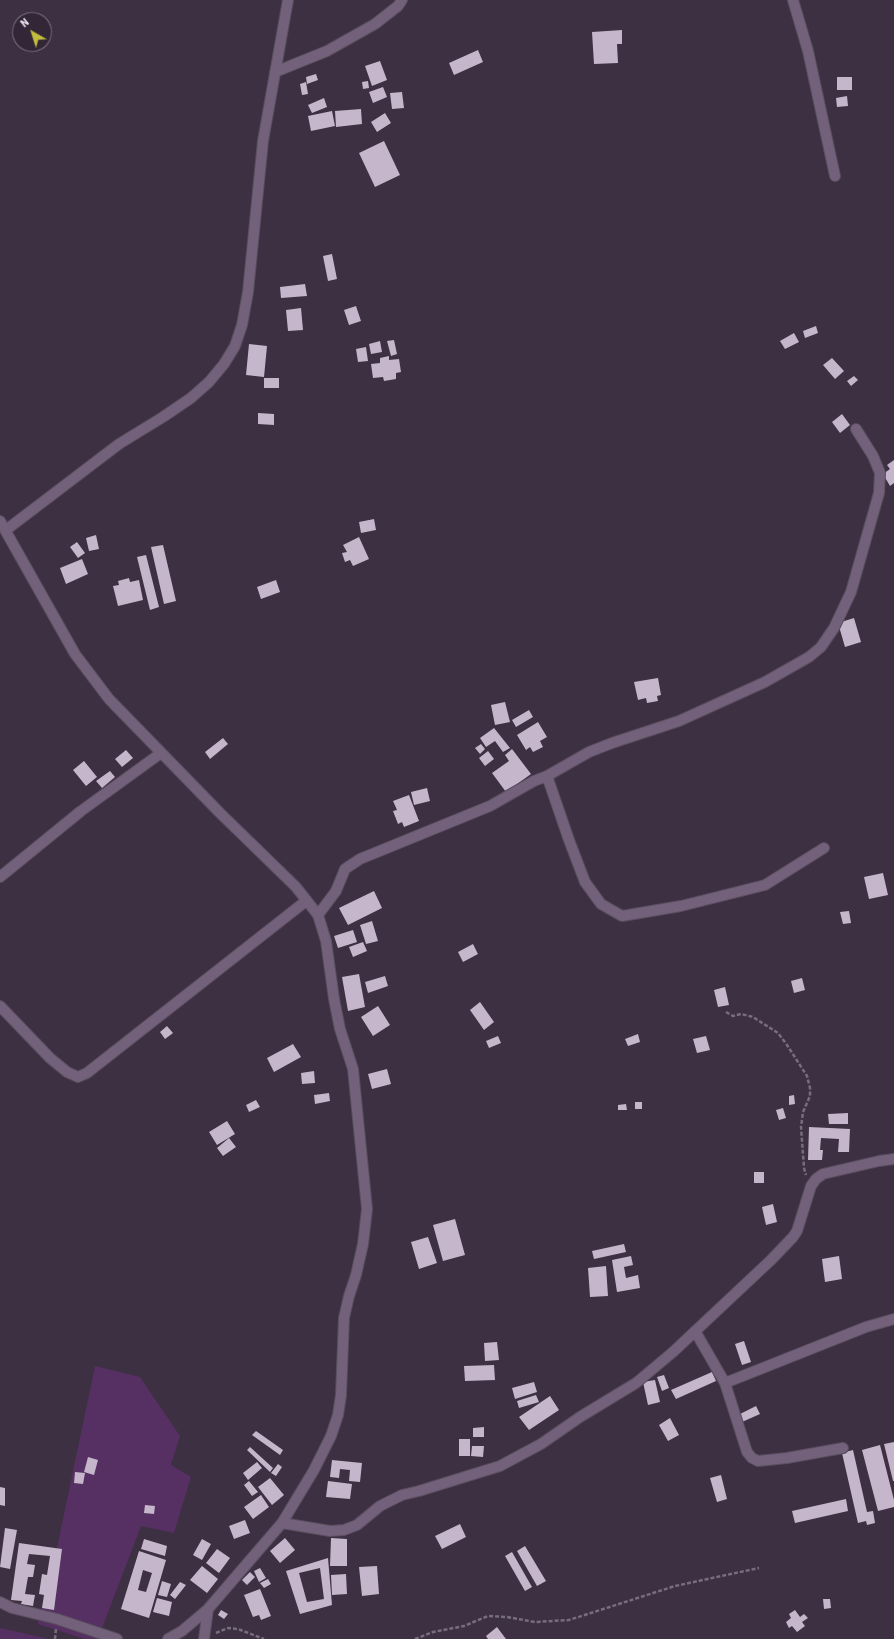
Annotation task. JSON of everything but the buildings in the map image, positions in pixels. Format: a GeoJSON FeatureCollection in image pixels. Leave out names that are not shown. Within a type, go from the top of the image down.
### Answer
{"type":"FeatureCollection","features":[{"type":"Feature","properties":{"kind":"street"},"geometry":{"type":"LineString","coordinates":[[6,530],[118,444],[191,398],[209,382],[228,358],[235,346],[242,325],[248,292],[263,141],[288,0]]}},
{"type":"Feature","properties":{"kind":"street"},"geometry":{"type":"LineString","coordinates":[[275,72],[327,51],[375,24],[398,6],[402,0]]}},
{"type":"Feature","properties":{"kind":"street"},"geometry":{"type":"LineString","coordinates":[[793,0],[808,51],[835,176]]}},
{"type":"Feature","properties":{"kind":"street"},"geometry":{"type":"LineString","coordinates":[[318,915],[336,891],[345,869],[360,859],[490,806],[589,752],[679,721],[765,682],[809,657],[821,647],[834,628],[851,592],[879,493],[880,473],[873,456],[856,429]]}},
{"type":"Feature","properties":{"kind":"street"},"geometry":{"type":"LineString","coordinates":[[0,521],[75,654],[109,698],[161,753],[296,887],[318,915],[326,941],[334,1000],[340,1029],[353,1069],[367,1209],[363,1244],[344,1318],[341,1395],[338,1415],[331,1436],[314,1470],[282,1523],[208,1609],[182,1632],[168,1639]]}},
{"type":"Feature","properties":{"kind":"street"},"geometry":{"type":"LineString","coordinates":[[0,877],[81,810],[161,753]]}},
{"type":"Feature","properties":{"kind":"street"},"geometry":{"type":"LineString","coordinates":[[547,776],[585,882],[601,904],[622,916],[681,906],[765,885],[824,848]]}},
{"type":"Feature","properties":{"kind":"street"},"geometry":{"type":"LineString","coordinates":[[0,1006],[50,1058],[67,1072],[78,1077],[87,1073],[306,901]]}},
{"type":"Feature","properties":{"kind":"street"},"geometry":{"type":"LineString","coordinates":[[282,1523],[330,1531],[344,1530],[357,1525],[380,1506],[402,1495],[419,1492],[500,1466],[541,1444],[580,1417],[636,1383],[673,1352],[771,1260],[793,1237],[799,1224],[810,1186],[816,1179],[823,1174],[894,1159]]}},
{"type":"Feature","properties":{"kind":"street"},"geometry":{"type":"LineString","coordinates":[[725,1383],[866,1327],[894,1320]]}},
{"type":"Feature","properties":{"kind":"street"},"geometry":{"type":"LineString","coordinates":[[696,1331],[725,1383],[747,1452],[752,1458],[758,1461],[787,1458],[843,1448]]}},
{"type":"Feature","properties":{"kind":"street"},"geometry":{"type":"LineString","coordinates":[[0,1602],[12,1608],[57,1619],[117,1639]]}},
{"type":"Feature","properties":{"kind":"street"},"geometry":{"type":"LineString","coordinates":[[208,1609],[209,1637]]}},
{"type":"Feature","properties":{"kind":"path"},"geometry":{"type":"LineString","coordinates":[[726,1012],[733,1016],[741,1014],[753,1017],[778,1033],[807,1076],[810,1096],[803,1112],[801,1127],[804,1168],[810,1186]]}},
{"type":"Feature","properties":{"kind":"path"},"geometry":{"type":"LineString","coordinates":[[415,1639],[433,1632],[464,1626],[488,1616],[507,1617],[535,1622],[569,1620],[675,1586],[759,1568]]}},
{"type":"Feature","properties":{"kind":"path"},"geometry":{"type":"LineString","coordinates":[[209,1637],[228,1628],[238,1629],[264,1639]]}},
{"type":"Feature","properties":{"kind":"shaded area"},"geometry":{"type":"Polygon","coordinates":[[[95,1366],[140,1377],[180,1436],[171,1465],[191,1477],[174,1533],[141,1526],[98,1639],[85,1639],[38,1624],[57,1548],[95,1366]]]}},
{"type":"Feature","properties":{"kind":"shaded area"},"geometry":{"type":"Polygon","coordinates":[[[0,1628],[49,1639],[0,1639],[0,1628]]]}}]}
